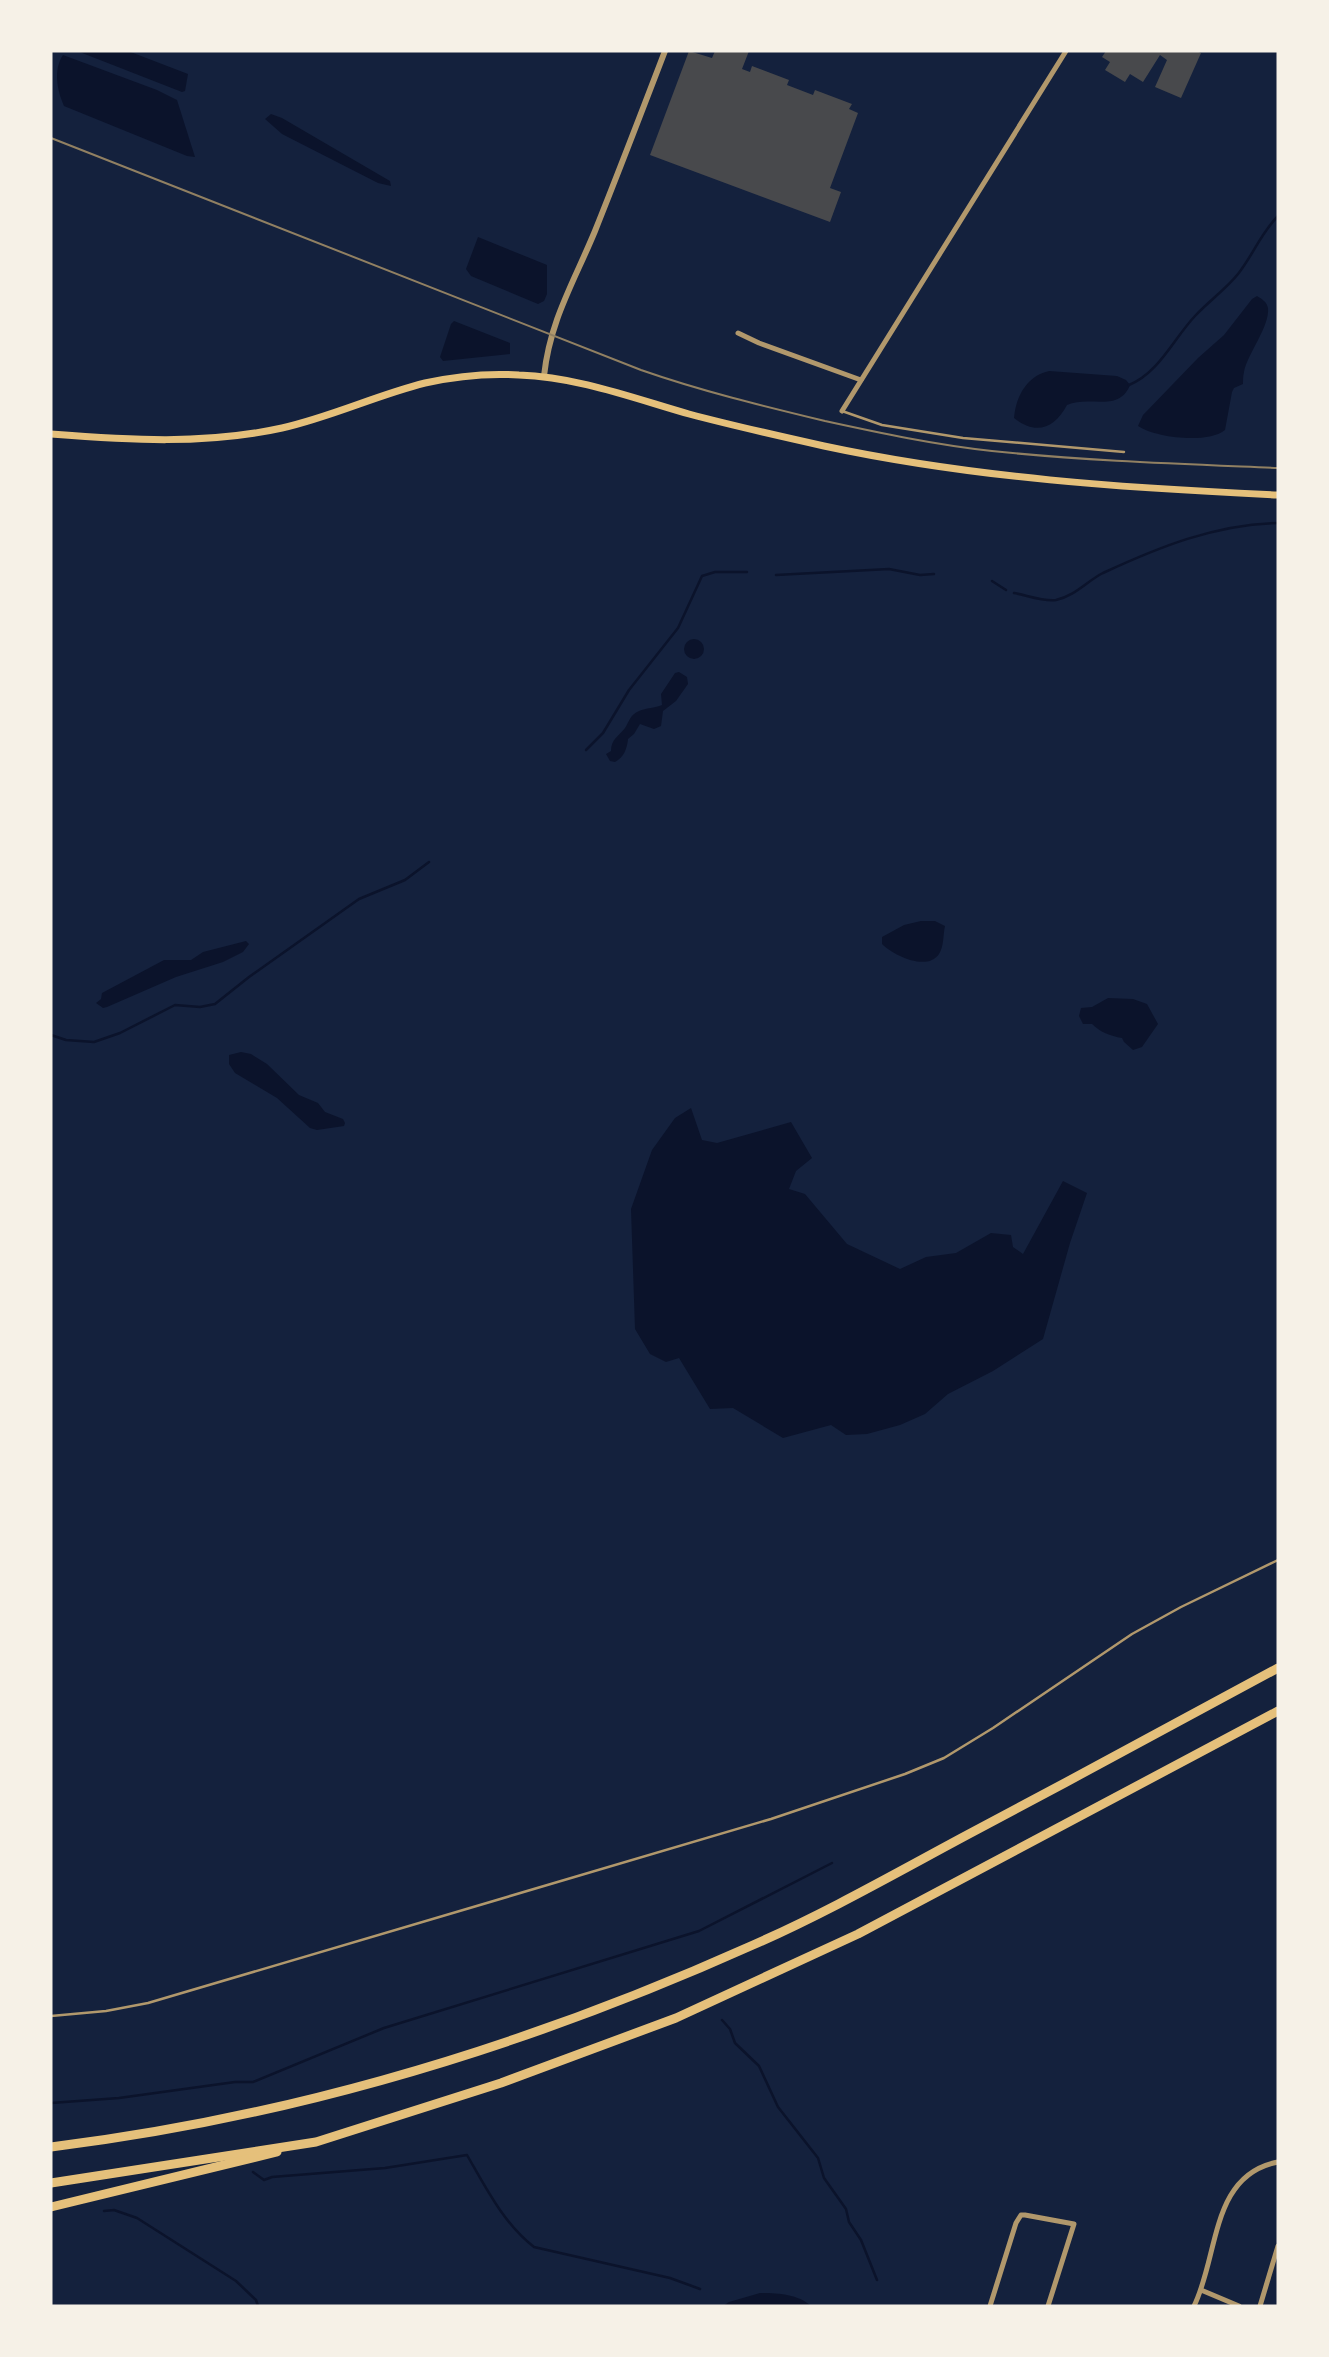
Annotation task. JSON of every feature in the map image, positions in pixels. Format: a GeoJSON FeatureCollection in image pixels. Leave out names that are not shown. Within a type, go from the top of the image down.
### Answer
{"type":"FeatureCollection","features":[{"type":"Feature","properties":{"kind":"highway"},"geometry":{"type":"LineString","coordinates":[[51,2147],[209,2121],[321,2097],[490,2049],[662,1985],[757,1944],[841,1902],[1278,1668]]}},
{"type":"Feature","properties":{"kind":"highway"},"geometry":{"type":"LineString","coordinates":[[51,2207],[316,2142],[564,2061],[676,2018],[770,1977],[894,1915],[1278,1710]]}},
{"type":"Feature","properties":{"kind":"highway"},"geometry":{"type":"LineString","coordinates":[[51,2183],[249,2150],[316,2142]]}},
{"type":"Feature","properties":{"kind":"main road"},"geometry":{"type":"LineString","coordinates":[[51,434],[141,440],[235,436],[303,423],[427,383],[476,376],[544,376],[589,385],[756,431],[908,462],[1062,482],[1278,495]]}},
{"type":"Feature","properties":{"kind":"street"},"geometry":{"type":"LineString","coordinates":[[544,376],[549,339],[559,309],[594,233],[665,51]]}},
{"type":"Feature","properties":{"kind":"street"},"geometry":{"type":"LineString","coordinates":[[842,411],[1066,51]]}},
{"type":"Feature","properties":{"kind":"street"},"geometry":{"type":"LineString","coordinates":[[738,332],[759,343],[861,380]]}},
{"type":"Feature","properties":{"kind":"street"},"geometry":{"type":"LineString","coordinates":[[1194,2306],[1231,2193],[1253,2170],[1278,2162]]}},
{"type":"Feature","properties":{"kind":"street"},"geometry":{"type":"LineString","coordinates":[[990,2306],[1016,2223],[1021,2215],[1025,2215],[1074,2224],[1048,2306]]}},
{"type":"Feature","properties":{"kind":"street"},"geometry":{"type":"LineString","coordinates":[[1260,2306],[1278,2246]]}},
{"type":"Feature","properties":{"kind":"street"},"geometry":{"type":"LineString","coordinates":[[1201,2290],[1239,2306]]}},
{"type":"Feature","properties":{"kind":"lane"},"geometry":{"type":"LineString","coordinates":[[842,411],[882,425],[963,438],[1124,452]]}},
{"type":"Feature","properties":{"kind":"lane"},"geometry":{"type":"LineString","coordinates":[[51,2016],[106,2011],[148,2003],[771,1819],[893,1779],[944,1758],[1132,1634],[1278,1560]]}},
{"type":"Feature","properties":{"kind":"water"},"geometry":{"type":"Polygon","coordinates":[[[77,51],[128,51],[188,74],[185,91],[182,92],[77,51]]]}},
{"type":"Feature","properties":{"kind":"water"},"geometry":{"type":"Polygon","coordinates":[[[63,55],[177,100],[195,157],[64,106],[57,80],[63,55]]]}},
{"type":"Feature","properties":{"kind":"water"},"geometry":{"type":"Polygon","coordinates":[[[271,114],[390,181],[391,186],[378,183],[282,134],[265,119],[271,114]]]}},
{"type":"Feature","properties":{"kind":"water"},"geometry":{"type":"Polygon","coordinates":[[[478,237],[547,265],[547,294],[544,301],[538,304],[471,276],[466,269],[478,237]]]}},
{"type":"Feature","properties":{"kind":"water"},"geometry":{"type":"Polygon","coordinates":[[[1257,296],[1267,304],[1268,315],[1246,365],[1243,384],[1232,392],[1225,430],[1207,437],[1182,438],[1157,434],[1138,426],[1143,415],[1224,335],[1257,296]]]}},
{"type":"Feature","properties":{"kind":"water"},"geometry":{"type":"Polygon","coordinates":[[[454,321],[510,343],[510,354],[443,361],[440,357],[454,321]]]}},
{"type":"Feature","properties":{"kind":"water"},"geometry":{"type":"Polygon","coordinates":[[[1049,371],[1117,376],[1130,385],[1119,399],[1067,405],[1057,419],[1044,427],[1022,424],[1014,418],[1020,395],[1035,377],[1049,371]]]}},
{"type":"Feature","properties":{"kind":"water"},"geometry":{"type":"Polygon","coordinates":[[[694,639],[701,642],[704,649],[701,656],[694,659],[687,656],[684,649],[687,642],[694,639]]]}},
{"type":"Feature","properties":{"kind":"water"},"geometry":{"type":"Polygon","coordinates":[[[679,672],[687,677],[688,684],[676,701],[663,711],[661,726],[654,729],[640,724],[628,739],[623,755],[615,762],[610,761],[606,754],[611,751],[614,741],[632,716],[642,710],[662,705],[661,694],[675,673],[679,672]]]}},
{"type":"Feature","properties":{"kind":"water"},"geometry":{"type":"Polygon","coordinates":[[[935,921],[945,926],[942,948],[934,959],[927,962],[910,960],[882,944],[882,937],[904,925],[935,921]]]}},
{"type":"Feature","properties":{"kind":"water"},"geometry":{"type":"Polygon","coordinates":[[[246,941],[249,944],[243,952],[223,962],[176,977],[107,1007],[103,1008],[96,1003],[101,999],[102,993],[164,960],[191,960],[203,952],[246,941]]]}},
{"type":"Feature","properties":{"kind":"water"},"geometry":{"type":"Polygon","coordinates":[[[1108,998],[1133,999],[1147,1004],[1158,1024],[1142,1047],[1133,1050],[1122,1038],[1106,1033],[1092,1024],[1083,1024],[1079,1016],[1081,1008],[1092,1007],[1108,998]]]}},
{"type":"Feature","properties":{"kind":"water"},"geometry":{"type":"Polygon","coordinates":[[[241,1052],[251,1054],[267,1064],[299,1095],[318,1103],[325,1112],[343,1119],[344,1126],[317,1130],[310,1128],[277,1098],[235,1073],[229,1064],[229,1055],[241,1052]]]}},
{"type":"Feature","properties":{"kind":"water"},"geometry":{"type":"Polygon","coordinates":[[[691,1108],[702,1140],[717,1143],[791,1122],[812,1158],[796,1171],[789,1189],[805,1194],[847,1244],[900,1269],[926,1257],[956,1253],[991,1233],[1011,1235],[1013,1247],[1023,1254],[1063,1181],[1087,1193],[1043,1339],[993,1371],[948,1394],[925,1414],[900,1425],[867,1434],[846,1435],[831,1425],[783,1438],[733,1408],[710,1409],[679,1358],[666,1362],[650,1354],[635,1329],[631,1209],[652,1150],[675,1118],[691,1108]]]}},
{"type":"Feature","properties":{"kind":"water"},"geometry":{"type":"Polygon","coordinates":[[[760,2293],[794,2297],[811,2306],[723,2306],[760,2293]]]}},
{"type":"Feature","properties":{"kind":"building"},"geometry":{"type":"Polygon","coordinates":[[[689,51],[712,58],[715,51],[749,51],[742,69],[750,72],[752,66],[789,80],[787,85],[813,95],[815,90],[852,104],[849,109],[858,113],[830,188],[841,192],[830,222],[650,155],[689,51]]]}},
{"type":"Feature","properties":{"kind":"building"},"geometry":{"type":"Polygon","coordinates":[[[1106,51],[1201,53],[1181,98],[1155,87],[1167,60],[1160,55],[1143,82],[1130,74],[1125,82],[1105,70],[1110,62],[1102,57],[1106,51]]]}},
{"type":"Feature","properties":{"kind":"waterway"},"geometry":{"type":"LineString","coordinates":[[1129,385],[1158,364],[1187,325],[1233,279],[1278,216]]}},
{"type":"Feature","properties":{"kind":"waterway"},"geometry":{"type":"LineString","coordinates":[[1014,593],[1056,600],[1069,595],[1103,573],[1167,546],[1210,532],[1278,523]]}},
{"type":"Feature","properties":{"kind":"waterway"},"geometry":{"type":"LineString","coordinates":[[776,575],[889,569],[920,575],[934,574]]}},
{"type":"Feature","properties":{"kind":"waterway"},"geometry":{"type":"LineString","coordinates":[[586,750],[603,733],[629,690],[678,628],[702,576],[715,572],[747,572]]}},
{"type":"Feature","properties":{"kind":"waterway"},"geometry":{"type":"LineString","coordinates":[[992,581],[1006,590]]}},
{"type":"Feature","properties":{"kind":"waterway"},"geometry":{"type":"LineString","coordinates":[[51,1035],[66,1040],[94,1042],[120,1033],[175,1005],[200,1007],[215,1004],[359,899],[405,880],[429,862]]}},
{"type":"Feature","properties":{"kind":"waterway"},"geometry":{"type":"LineString","coordinates":[[51,2103],[253,2082],[384,2028],[699,1931],[832,1863]]}},
{"type":"Feature","properties":{"kind":"waterway"},"geometry":{"type":"LineString","coordinates":[[722,2020],[730,2029],[735,2043],[759,2066],[778,2107],[818,2158],[824,2178],[846,2209],[849,2222],[861,2240],[877,2280]]}},
{"type":"Feature","properties":{"kind":"waterway"},"geometry":{"type":"LineString","coordinates":[[253,2172],[264,2180],[272,2177],[385,2168],[467,2155],[505,2216],[534,2247],[670,2278],[700,2289]]}},
{"type":"Feature","properties":{"kind":"waterway"},"geometry":{"type":"LineString","coordinates":[[104,2211],[114,2210],[137,2218],[236,2281],[256,2300],[258,2306]]}},
{"type":"Feature","properties":{"kind":"tram line"},"geometry":{"type":"LineString","coordinates":[[51,138],[641,370],[732,398],[866,430],[971,448],[1099,460],[1278,468]]}}]}
